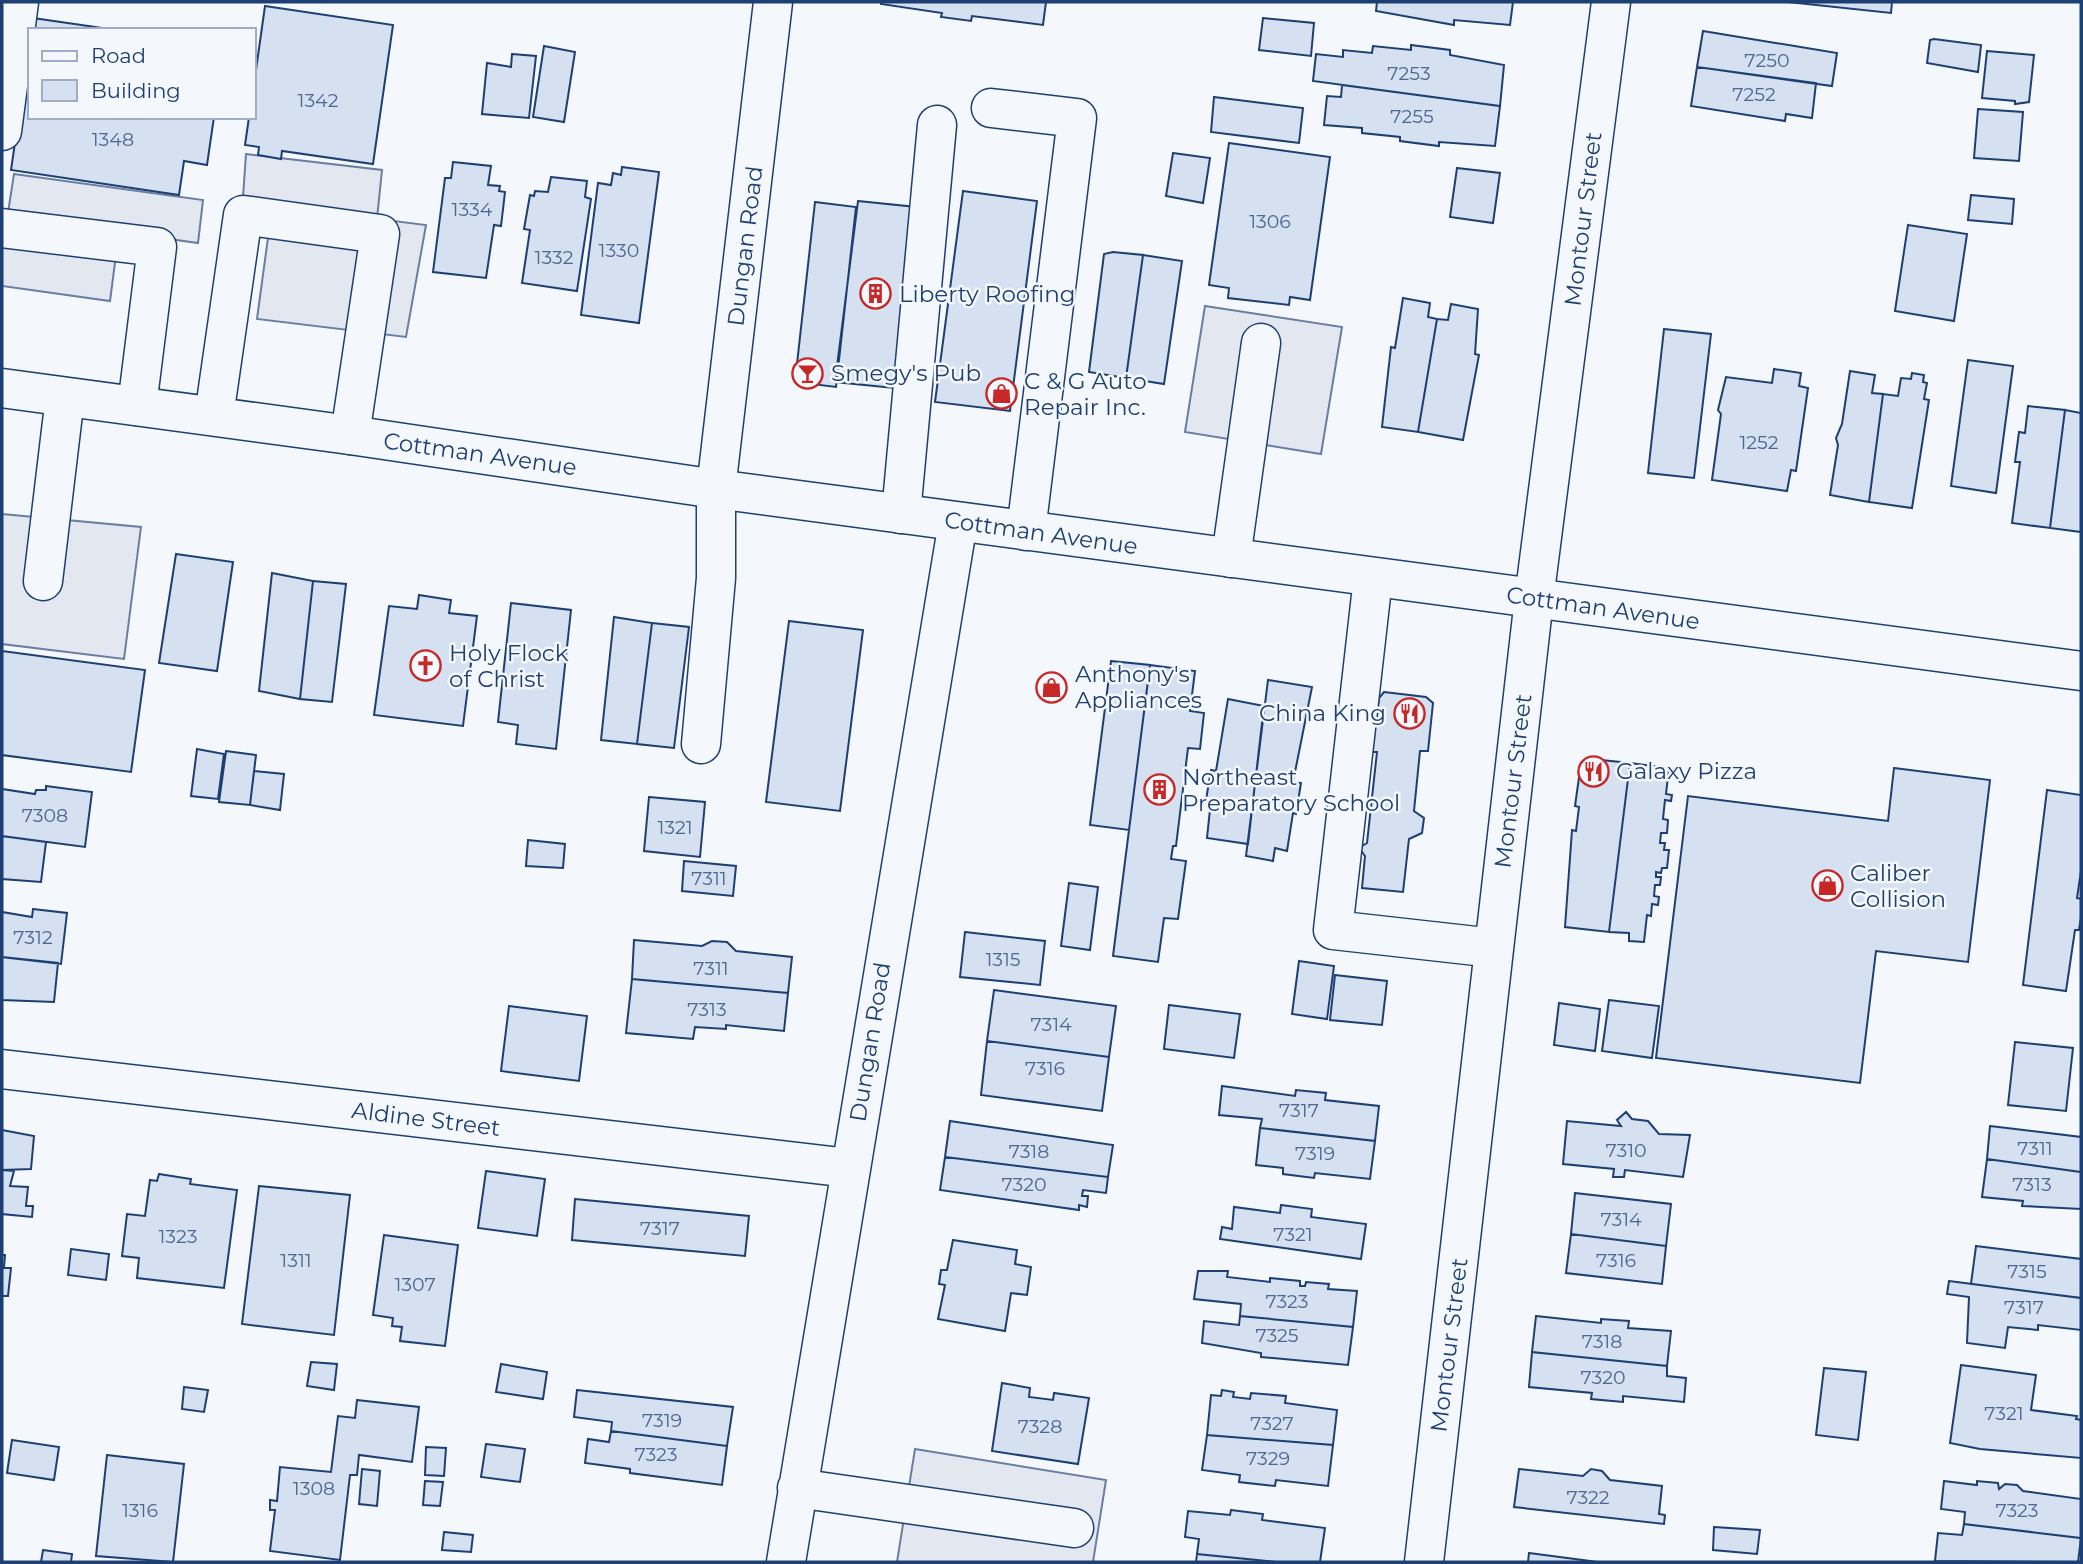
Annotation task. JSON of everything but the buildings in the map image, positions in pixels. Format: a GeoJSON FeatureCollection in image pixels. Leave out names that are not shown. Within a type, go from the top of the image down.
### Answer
{"type":"FeatureCollection","features":[{"type":"Feature","properties":{"kind":"street"},"geometry":{"type":"LineString","coordinates":[[2,131],[19,2]]}},
{"type":"Feature","properties":{"kind":"street","name":"Dungan Road"},"geometry":{"type":"LineString","coordinates":[[701,744],[716,578],[716,489],[773,2]]}},
{"type":"Feature","properties":{"kind":"street","name":"Montour Street"},"geometry":{"type":"LineString","coordinates":[[1424,1562],[1534,599],[1611,2]]}},
{"type":"Feature","properties":{"kind":"street"},"geometry":{"type":"LineString","coordinates":[[991,108],[1077,118],[1026,531]]}},
{"type":"Feature","properties":{"kind":"street"},"geometry":{"type":"LineString","coordinates":[[901,514],[937,125]]}},
{"type":"Feature","properties":{"kind":"street"},"geometry":{"type":"LineString","coordinates":[[214,416],[243,215],[380,234],[351,435]]}},
{"type":"Feature","properties":{"kind":"street"},"geometry":{"type":"LineString","coordinates":[[2,228],[157,247],[137,406]]}},
{"type":"Feature","properties":{"kind":"street"},"geometry":{"type":"LineString","coordinates":[[1231,558],[1261,343]]}},
{"type":"Feature","properties":{"kind":"street","name":"Cottman Avenue"},"geometry":{"type":"LineString","coordinates":[[2,388],[958,522],[2081,671]]}},
{"type":"Feature","properties":{"kind":"street"},"geometry":{"type":"LineString","coordinates":[[43,581],[65,397]]}},
{"type":"Feature","properties":{"kind":"street","name":"Dungan Road"},"geometry":{"type":"LineString","coordinates":[[786,1562],[849,1168],[958,522]]}},
{"type":"Feature","properties":{"kind":"street"},"geometry":{"type":"LineString","coordinates":[[1373,578],[1333,930],[1494,948]]}},
{"type":"Feature","properties":{"kind":"street","name":"Aldine Street"},"geometry":{"type":"LineString","coordinates":[[2,1069],[849,1168]]}},
{"type":"Feature","properties":{"kind":"street"},"geometry":{"type":"LineString","coordinates":[[797,1488],[1074,1528]]}},
{"type":"Feature","properties":{"kind":"shaded area"},"geometry":{"type":"Polygon","coordinates":[[[246,154],[382,170],[377,219],[426,225],[406,337],[257,319],[273,201],[243,197],[246,154]]]}},
{"type":"Feature","properties":{"kind":"shaded area"},"geometry":{"type":"Polygon","coordinates":[[[14,174],[203,200],[198,243],[119,232],[110,301],[2,286],[2,251],[14,174]]]}},
{"type":"Feature","properties":{"kind":"shaded area"},"geometry":{"type":"Polygon","coordinates":[[[1205,306],[1342,327],[1321,454],[1185,432],[1205,306]]]}},
{"type":"Feature","properties":{"kind":"shaded area"},"geometry":{"type":"Polygon","coordinates":[[[2,514],[141,527],[124,659],[2,644],[2,514]]]}},
{"type":"Feature","properties":{"kind":"shaded area"},"geometry":{"type":"Polygon","coordinates":[[[915,1449],[1106,1480],[1093,1562],[897,1562],[915,1449]]]}},
{"type":"Feature","properties":{"kind":"place","name":"Liberty Roofing"},"geometry":{"type":"Point","coordinates":[876,294]}},
{"type":"Feature","properties":{"kind":"place","name":"Smegy's Pub"},"geometry":{"type":"Point","coordinates":[808,373]}},
{"type":"Feature","properties":{"kind":"place","name":"C & G Auto Repair Inc."},"geometry":{"type":"Point","coordinates":[1001,394]}},
{"type":"Feature","properties":{"kind":"place","name":"Holy Flock of Christ"},"geometry":{"type":"Point","coordinates":[426,666]}},
{"type":"Feature","properties":{"kind":"place","name":"Anthony's Appliances"},"geometry":{"type":"Point","coordinates":[1052,687]}},
{"type":"Feature","properties":{"kind":"place","name":"China King"},"geometry":{"type":"Point","coordinates":[1409,713]}},
{"type":"Feature","properties":{"kind":"place","name":"Galaxy Pizza"},"geometry":{"type":"Point","coordinates":[1593,771]}},
{"type":"Feature","properties":{"kind":"place","name":"Northeast Preparatory School"},"geometry":{"type":"Point","coordinates":[1159,790]}},
{"type":"Feature","properties":{"kind":"place","name":"Caliber Collision"},"geometry":{"type":"Point","coordinates":[1827,886]}}]}
